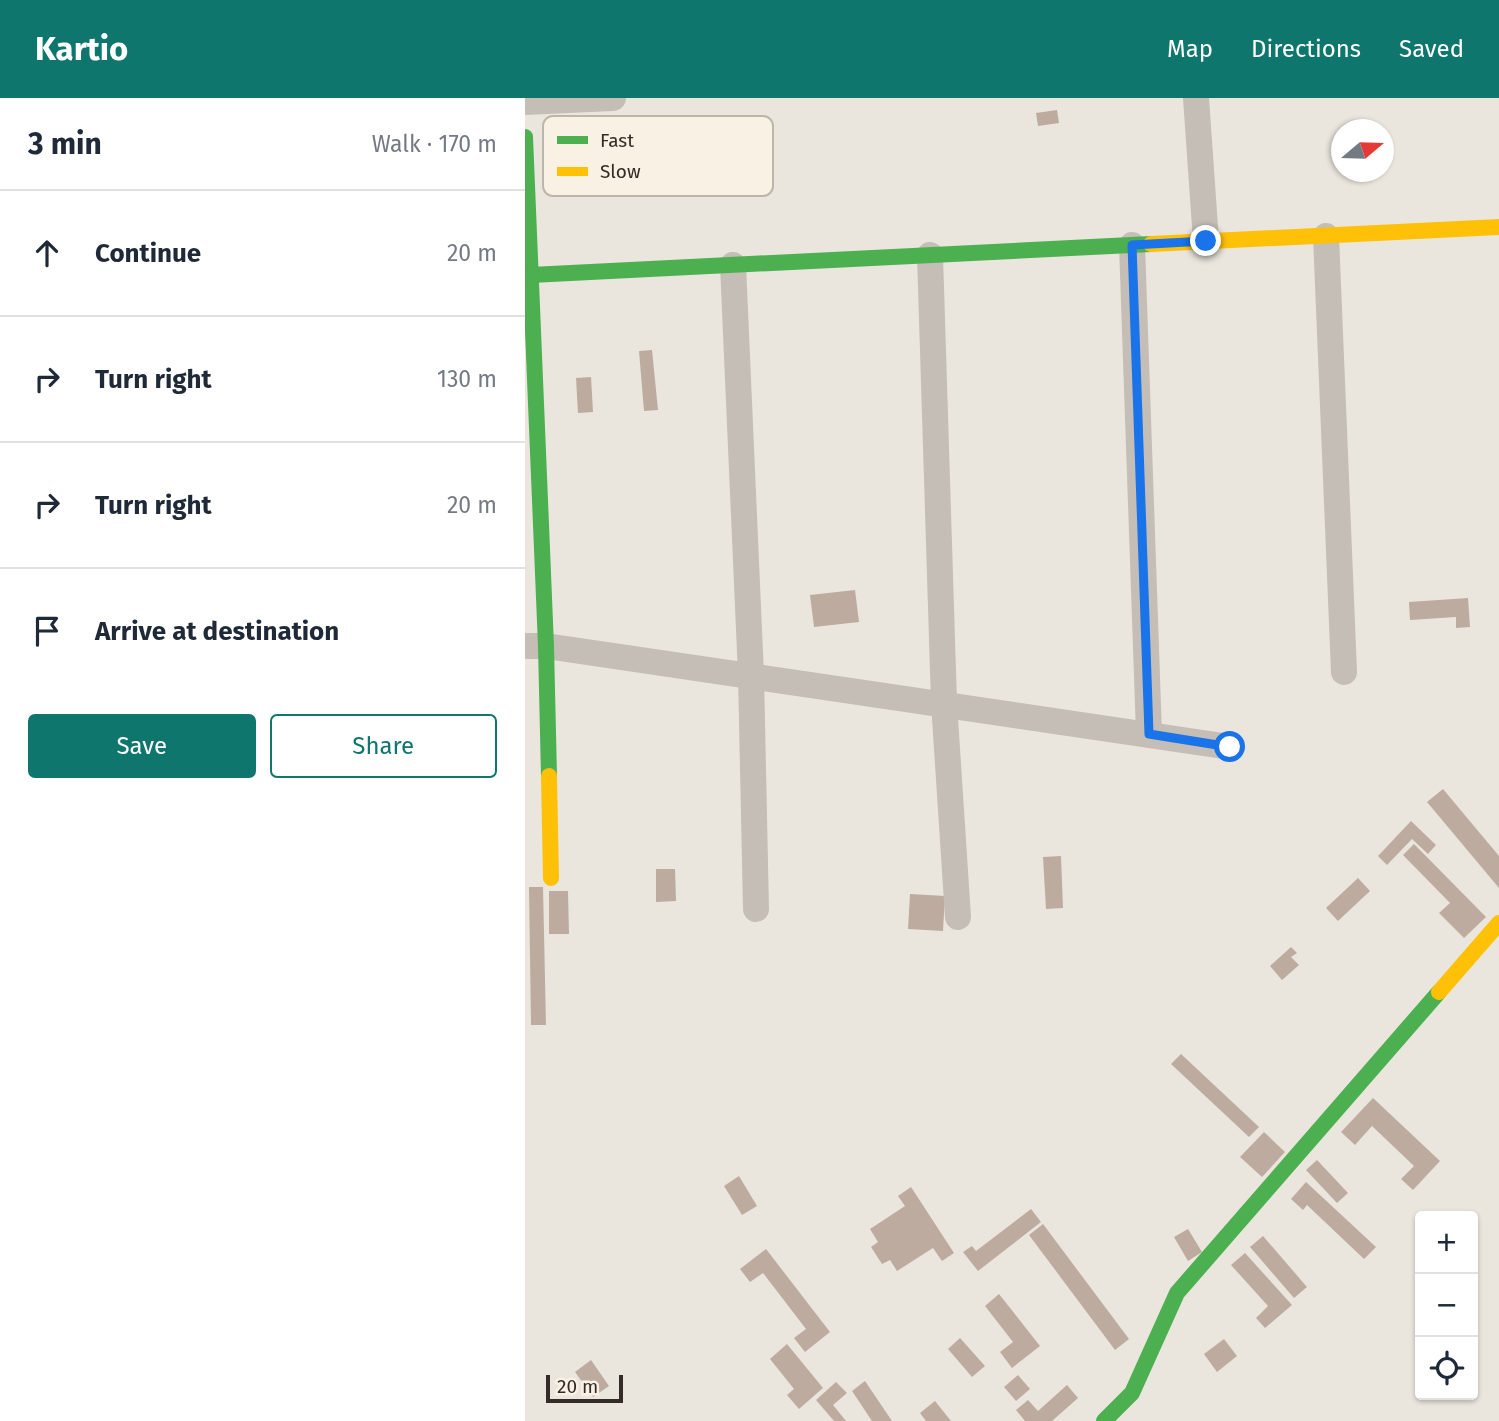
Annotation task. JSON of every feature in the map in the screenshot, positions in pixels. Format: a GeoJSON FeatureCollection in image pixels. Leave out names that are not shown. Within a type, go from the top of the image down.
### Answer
{"type":"FeatureCollection","features":[{"type":"Feature","properties":{"kind":"street"},"geometry":{"type":"LineString","coordinates":[[525,102],[613,98]]}},
{"type":"Feature","properties":{"kind":"street"},"geometry":{"type":"LineString","coordinates":[[1196,98],[1206,241]]}},
{"type":"Feature","properties":{"kind":"street"},"geometry":{"type":"LineString","coordinates":[[525,137],[531,275],[536,646],[551,878]]}},
{"type":"Feature","properties":{"kind":"street"},"geometry":{"type":"LineString","coordinates":[[531,275],[1499,227]]}},
{"type":"Feature","properties":{"kind":"street"},"geometry":{"type":"LineString","coordinates":[[1326,236],[1344,673]]}},
{"type":"Feature","properties":{"kind":"street"},"geometry":{"type":"LineString","coordinates":[[1132,245],[1149,734]]}},
{"type":"Feature","properties":{"kind":"street"},"geometry":{"type":"LineString","coordinates":[[930,255],[944,703],[958,917]]}},
{"type":"Feature","properties":{"kind":"street"},"geometry":{"type":"LineString","coordinates":[[733,265],[751,675],[756,909]]}},
{"type":"Feature","properties":{"kind":"street"},"geometry":{"type":"LineString","coordinates":[[536,646],[944,703],[1230,747]]}},
{"type":"Feature","properties":{"kind":"street"},"geometry":{"type":"LineString","coordinates":[[1104,1421],[1132,1393],[1177,1293],[1499,923]]}},
{"type":"Feature","properties":{"kind":"building"},"geometry":{"type":"Polygon","coordinates":[[[1057,110],[1059,123],[1038,126],[1036,113],[1057,110]]]}},
{"type":"Feature","properties":{"kind":"building"},"geometry":{"type":"Polygon","coordinates":[[[652,350],[658,410],[644,411],[639,351],[652,350]]]}},
{"type":"Feature","properties":{"kind":"building"},"geometry":{"type":"Polygon","coordinates":[[[591,377],[593,412],[578,413],[576,378],[591,377]]]}},
{"type":"Feature","properties":{"kind":"building"},"geometry":{"type":"Polygon","coordinates":[[[855,590],[859,622],[814,627],[810,595],[855,590]]]}},
{"type":"Feature","properties":{"kind":"building"},"geometry":{"type":"Polygon","coordinates":[[[1468,598],[1470,627],[1456,628],[1456,617],[1410,620],[1409,602],[1468,598]]]}},
{"type":"Feature","properties":{"kind":"building"},"geometry":{"type":"Polygon","coordinates":[[[1443,789],[1499,856],[1499,888],[1427,802],[1443,789]]]}},
{"type":"Feature","properties":{"kind":"building"},"geometry":{"type":"Polygon","coordinates":[[[1411,821],[1436,845],[1428,854],[1412,839],[1387,865],[1378,856],[1411,821]]]}},
{"type":"Feature","properties":{"kind":"building"},"geometry":{"type":"Polygon","coordinates":[[[1414,844],[1486,917],[1464,938],[1439,913],[1450,903],[1403,855],[1414,844]]]}},
{"type":"Feature","properties":{"kind":"building"},"geometry":{"type":"Polygon","coordinates":[[[1061,856],[1063,908],[1046,909],[1043,857],[1061,856]]]}},
{"type":"Feature","properties":{"kind":"building"},"geometry":{"type":"Polygon","coordinates":[[[656,869],[675,869],[676,901],[656,902],[656,869]]]}},
{"type":"Feature","properties":{"kind":"building"},"geometry":{"type":"Polygon","coordinates":[[[1358,878],[1370,891],[1338,921],[1326,908],[1358,878]]]}},
{"type":"Feature","properties":{"kind":"building"},"geometry":{"type":"Polygon","coordinates":[[[529,887],[543,887],[546,1025],[531,1025],[529,887]]]}},
{"type":"Feature","properties":{"kind":"building"},"geometry":{"type":"Polygon","coordinates":[[[549,891],[568,891],[569,934],[549,934],[549,891]]]}},
{"type":"Feature","properties":{"kind":"building"},"geometry":{"type":"Polygon","coordinates":[[[910,894],[945,896],[943,931],[908,929],[910,894]]]}},
{"type":"Feature","properties":{"kind":"building"},"geometry":{"type":"Polygon","coordinates":[[[1291,947],[1297,953],[1291,957],[1299,965],[1282,980],[1270,966],[1291,947]]]}},
{"type":"Feature","properties":{"kind":"building"},"geometry":{"type":"Polygon","coordinates":[[[1181,1054],[1259,1127],[1249,1137],[1171,1064],[1181,1054]]]}},
{"type":"Feature","properties":{"kind":"building"},"geometry":{"type":"Polygon","coordinates":[[[1373,1098],[1440,1161],[1413,1190],[1401,1179],[1414,1166],[1372,1126],[1355,1145],[1341,1132],[1373,1098]]]}},
{"type":"Feature","properties":{"kind":"building"},"geometry":{"type":"Polygon","coordinates":[[[1264,1132],[1285,1152],[1262,1177],[1240,1157],[1264,1132]]]}},
{"type":"Feature","properties":{"kind":"building"},"geometry":{"type":"Polygon","coordinates":[[[1317,1160],[1348,1193],[1337,1203],[1306,1170],[1317,1160]]]}},
{"type":"Feature","properties":{"kind":"building"},"geometry":{"type":"Polygon","coordinates":[[[739,1176],[757,1206],[742,1215],[724,1186],[739,1176]]]}},
{"type":"Feature","properties":{"kind":"building"},"geometry":{"type":"Polygon","coordinates":[[[1306,1182],[1376,1247],[1364,1259],[1307,1205],[1303,1210],[1291,1199],[1306,1182]]]}},
{"type":"Feature","properties":{"kind":"building"},"geometry":{"type":"Polygon","coordinates":[[[911,1187],[954,1253],[942,1261],[933,1248],[897,1271],[890,1260],[882,1264],[871,1247],[878,1242],[870,1229],[905,1206],[898,1196],[911,1187]]]}},
{"type":"Feature","properties":{"kind":"building"},"geometry":{"type":"Polygon","coordinates":[[[1031,1209],[1041,1222],[978,1271],[963,1252],[972,1246],[976,1251],[1031,1209]]]}},
{"type":"Feature","properties":{"kind":"building"},"geometry":{"type":"Polygon","coordinates":[[[1043,1224],[1129,1339],[1115,1350],[1029,1235],[1043,1224]]]}},
{"type":"Feature","properties":{"kind":"building"},"geometry":{"type":"Polygon","coordinates":[[[1188,1229],[1202,1252],[1188,1261],[1174,1237],[1188,1229]]]}},
{"type":"Feature","properties":{"kind":"building"},"geometry":{"type":"Polygon","coordinates":[[[1263,1236],[1307,1287],[1294,1298],[1250,1247],[1263,1236]]]}},
{"type":"Feature","properties":{"kind":"building"},"geometry":{"type":"Polygon","coordinates":[[[766,1249],[830,1332],[805,1352],[794,1338],[806,1329],[763,1273],[750,1282],[740,1269],[766,1249]]]}},
{"type":"Feature","properties":{"kind":"building"},"geometry":{"type":"Polygon","coordinates":[[[1245,1253],[1292,1305],[1265,1328],[1256,1318],[1268,1306],[1231,1265],[1245,1253]]]}},
{"type":"Feature","properties":{"kind":"building"},"geometry":{"type":"Polygon","coordinates":[[[999,1294],[1040,1346],[1012,1368],[1000,1352],[1013,1342],[985,1306],[999,1294]]]}},
{"type":"Feature","properties":{"kind":"building"},"geometry":{"type":"Polygon","coordinates":[[[960,1338],[985,1366],[972,1377],[948,1349],[960,1338]]]}},
{"type":"Feature","properties":{"kind":"building"},"geometry":{"type":"Polygon","coordinates":[[[1224,1339],[1237,1356],[1217,1372],[1204,1354],[1224,1339]]]}},
{"type":"Feature","properties":{"kind":"building"},"geometry":{"type":"Polygon","coordinates":[[[787,1344],[823,1388],[799,1409],[787,1395],[794,1389],[770,1359],[787,1344]]]}},
{"type":"Feature","properties":{"kind":"building"},"geometry":{"type":"Polygon","coordinates":[[[591,1360],[609,1386],[593,1397],[575,1372],[591,1360]]]}},
{"type":"Feature","properties":{"kind":"building"},"geometry":{"type":"Polygon","coordinates":[[[1018,1375],[1030,1389],[1016,1401],[1004,1387],[1018,1375]]]}},
{"type":"Feature","properties":{"kind":"building"},"geometry":{"type":"Polygon","coordinates":[[[865,1381],[892,1421],[872,1421],[852,1391],[865,1381]]]}},
{"type":"Feature","properties":{"kind":"building"},"geometry":{"type":"Polygon","coordinates":[[[836,1382],[847,1393],[833,1405],[846,1421],[834,1421],[816,1400],[836,1382]]]}},
{"type":"Feature","properties":{"kind":"building"},"geometry":{"type":"Polygon","coordinates":[[[1067,1385],[1078,1398],[1052,1421],[1025,1421],[1016,1410],[1028,1400],[1038,1411],[1067,1385]]]}},
{"type":"Feature","properties":{"kind":"building"},"geometry":{"type":"Polygon","coordinates":[[[935,1401],[951,1421],[926,1421],[920,1413],[935,1401]]]}},
{"type":"Feature","properties":{"kind":"traffic: fast"},"geometry":{"type":"LineString","coordinates":[[525,137],[549,776]]}},
{"type":"Feature","properties":{"kind":"traffic: fast"},"geometry":{"type":"LineString","coordinates":[[531,275],[1151,244]]}},
{"type":"Feature","properties":{"kind":"traffic: fast"},"geometry":{"type":"LineString","coordinates":[[1104,1421],[1132,1393],[1177,1293],[1439,992]]}},
{"type":"Feature","properties":{"kind":"traffic: slow"},"geometry":{"type":"LineString","coordinates":[[1151,244],[1499,227]]}},
{"type":"Feature","properties":{"kind":"traffic: slow"},"geometry":{"type":"LineString","coordinates":[[549,776],[551,878]]}},
{"type":"Feature","properties":{"kind":"traffic: slow"},"geometry":{"type":"LineString","coordinates":[[1439,992],[1499,923]]}},
{"type":"Feature","properties":{"kind":"route"},"geometry":{"type":"LineString","coordinates":[[1206,241],[1132,245],[1149,734],[1230,747]]}}]}
